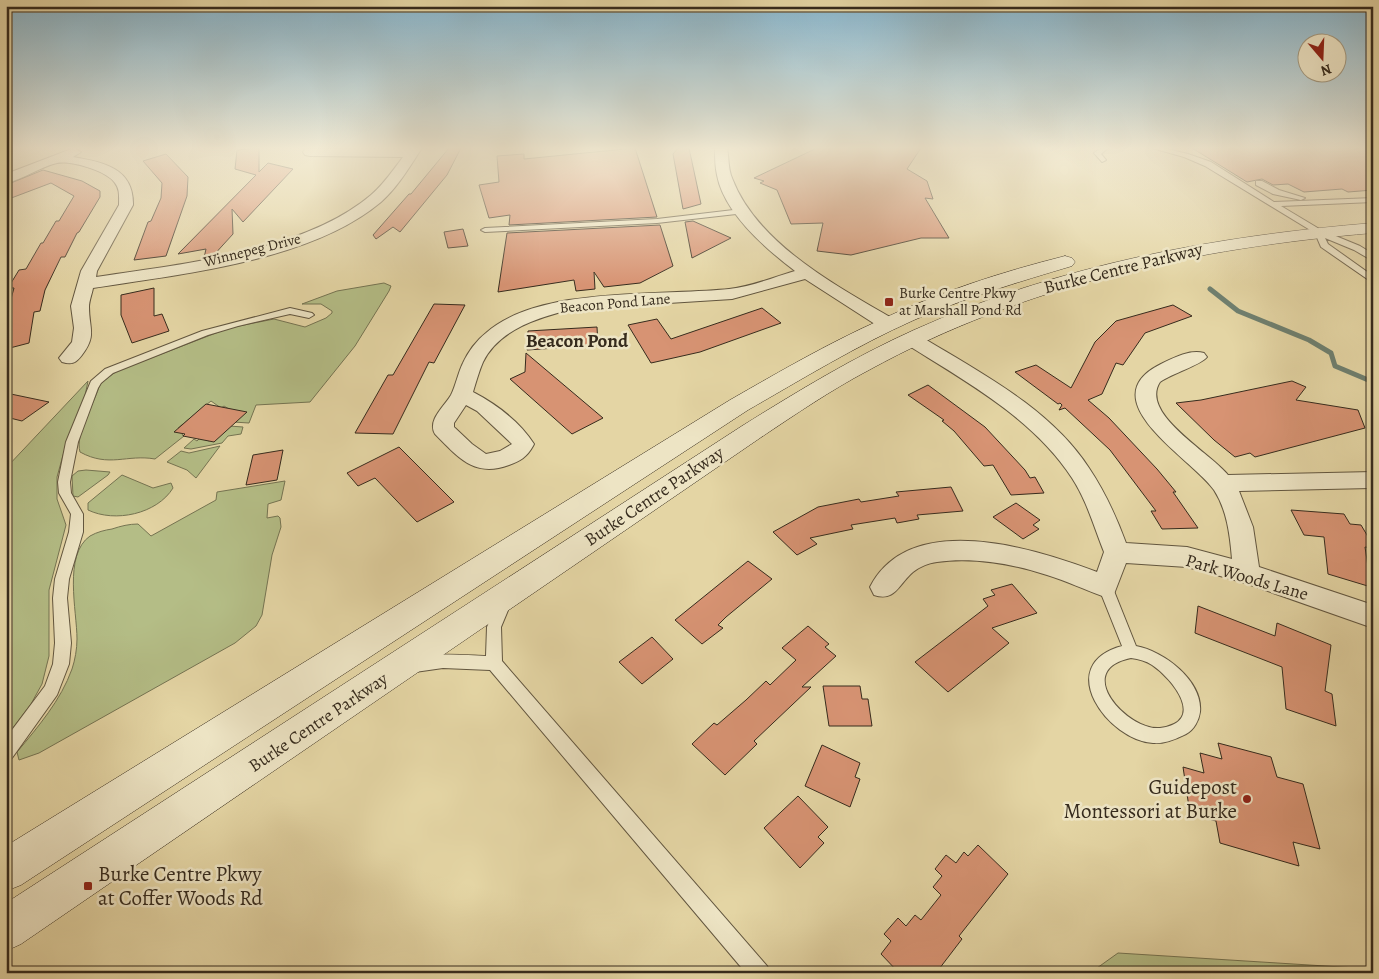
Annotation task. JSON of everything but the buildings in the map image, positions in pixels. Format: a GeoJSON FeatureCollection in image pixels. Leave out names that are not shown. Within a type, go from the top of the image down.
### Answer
{"type":"FeatureCollection","features":[{"type":"Feature","properties":{"kind":"main road","name":"Burke Centre Parkway"},"geometry":{"type":"LineString","coordinates":[[6,870],[739,405],[832,352],[888,324],[1010,278],[1075,259],[1179,236],[1310,218],[1373,214]]}},
{"type":"Feature","properties":{"kind":"main road","name":"Burke Centre Parkway"},"geometry":{"type":"LineString","coordinates":[[6,929],[400,668],[508,593],[792,406],[862,364],[912,340],[1018,296],[1102,270],[1210,246],[1310,218],[1373,228]]}},
{"type":"Feature","properties":{"kind":"main road"},"geometry":{"type":"LineString","coordinates":[[888,324],[912,340]]}},
{"type":"Feature","properties":{"kind":"street"},"geometry":{"type":"LineString","coordinates":[[69,358],[81,343],[83,328],[80,306],[89,271],[126,205],[127,194]]}},
{"type":"Feature","properties":{"kind":"street","name":"Winnepeg Drive"},"geometry":{"type":"LineString","coordinates":[[85,284],[242,256],[306,237],[341,221],[371,202],[379,194]]}},
{"type":"Feature","properties":{"kind":"street"},"geometry":{"type":"LineString","coordinates":[[733,194],[742,211],[767,240],[808,273],[888,324]]}},
{"type":"Feature","properties":{"kind":"street","name":"Beacon Pond Lane"},"geometry":{"type":"LineString","coordinates":[[462,394],[473,362],[493,336],[506,327],[542,311],[573,304],[732,294],[808,273]]}},
{"type":"Feature","properties":{"kind":"street"},"geometry":{"type":"LineString","coordinates":[[883,588],[907,562],[924,555],[944,551],[989,553],[1050,566],[1105,586],[1117,552],[1095,498],[1080,474],[1057,445],[1013,404],[989,386],[912,340]]}},
{"type":"Feature","properties":{"kind":"street"},"geometry":{"type":"LineString","coordinates":[[1196,357],[1155,375],[1146,387],[1145,398],[1149,412],[1157,423],[1222,482],[1232,501],[1243,533],[1246,573]]}},
{"type":"Feature","properties":{"kind":"street"},"geometry":{"type":"LineString","coordinates":[[1222,482],[1371,480]]}},
{"type":"Feature","properties":{"kind":"street","name":"Park Woods Lane"},"geometry":{"type":"LineString","coordinates":[[1117,552],[1187,557],[1246,573],[1373,617]]}},
{"type":"Feature","properties":{"kind":"lane"},"geometry":{"type":"LineString","coordinates":[[1255,194],[1271,204],[1310,218],[1324,245],[1373,280]]}},
{"type":"Feature","properties":{"kind":"lane"},"geometry":{"type":"LineString","coordinates":[[1278,194],[1310,218],[1373,258]]}},
{"type":"Feature","properties":{"kind":"lane"},"geometry":{"type":"LineString","coordinates":[[1310,218],[1322,203],[1373,200]]}},
{"type":"Feature","properties":{"kind":"lane"},"geometry":{"type":"LineString","coordinates":[[1271,204],[1310,218]]}},
{"type":"Feature","properties":{"kind":"lane"},"geometry":{"type":"LineString","coordinates":[[485,230],[658,221],[742,211]]}},
{"type":"Feature","properties":{"kind":"lane"},"geometry":{"type":"LineString","coordinates":[[6,752],[52,690],[61,664],[63,643],[60,598],[62,579],[76,532],[77,514],[65,493],[64,482],[72,442],[96,381],[109,371],[205,333],[290,312],[310,315]]}},
{"type":"Feature","properties":{"kind":"lane"},"geometry":{"type":"LineString","coordinates":[[1105,586],[1131,651]]}},
{"type":"Feature","properties":{"kind":"lane"},"geometry":{"type":"LineString","coordinates":[[508,593],[494,627],[494,663],[760,973]]}},
{"type":"Feature","properties":{"kind":"lane"},"geometry":{"type":"LineString","coordinates":[[1131,651],[1146,654],[1166,667],[1184,687],[1194,704],[1192,720],[1180,731],[1159,737],[1136,731],[1112,712],[1098,693],[1097,675],[1102,663],[1114,655],[1131,651]]}},
{"type":"Feature","properties":{"kind":"lane"},"geometry":{"type":"LineString","coordinates":[[400,668],[444,661],[494,663]]}},
{"type":"Feature","properties":{"kind":"green space"},"geometry":{"type":"Polygon","coordinates":[[[384,283],[391,286],[389,291],[355,346],[310,402],[256,405],[249,423],[233,422],[229,409],[224,406],[221,408],[211,401],[178,428],[184,432],[182,435],[184,436],[155,459],[109,460],[90,457],[80,452],[79,445],[82,429],[99,387],[102,382],[117,371],[229,328],[274,319],[305,327],[326,318],[332,311],[321,304],[302,304],[337,291],[384,283]]]}},
{"type":"Feature","properties":{"kind":"green space"},"geometry":{"type":"Polygon","coordinates":[[[88,381],[84,401],[65,448],[57,477],[57,499],[66,525],[49,590],[49,656],[42,684],[31,704],[6,737],[6,468],[88,381]]]}},
{"type":"Feature","properties":{"kind":"green space"},"geometry":{"type":"Polygon","coordinates":[[[229,426],[243,427],[241,434],[228,436],[222,443],[191,449],[184,448],[194,439],[197,441],[201,437],[209,441],[229,426]]]}},
{"type":"Feature","properties":{"kind":"green space"},"geometry":{"type":"Polygon","coordinates":[[[220,446],[196,478],[187,470],[167,462],[181,451],[189,453],[220,446]]]}},
{"type":"Feature","properties":{"kind":"green space"},"geometry":{"type":"Polygon","coordinates":[[[78,471],[110,472],[78,497],[73,496],[72,476],[78,471]]]}},
{"type":"Feature","properties":{"kind":"green space"},"geometry":{"type":"Polygon","coordinates":[[[122,475],[153,488],[171,483],[173,488],[157,504],[135,514],[110,516],[88,510],[88,503],[122,475]]]}},
{"type":"Feature","properties":{"kind":"green space"},"geometry":{"type":"Polygon","coordinates":[[[285,481],[281,500],[268,504],[267,518],[278,516],[281,527],[272,555],[262,615],[256,626],[235,643],[39,753],[19,760],[17,752],[41,723],[62,692],[72,669],[77,639],[73,584],[74,570],[82,545],[90,536],[101,531],[138,524],[151,536],[216,500],[217,492],[285,481]]]}},
{"type":"Feature","properties":{"kind":"green space"},"geometry":{"type":"Polygon","coordinates":[[[1118,953],[1373,969],[1373,973],[1090,973],[1118,953]]]}},
{"type":"Feature","properties":{"kind":"waterway"},"geometry":{"type":"LineString","coordinates":[[1210,289],[1238,311],[1309,340],[1331,353],[1335,366],[1373,382]]}},
{"type":"Feature","properties":{"kind":"place","name":"Burke Centre Pkwy at Marshall Pond Rd"},"geometry":{"type":"Point","coordinates":[889,302]}},
{"type":"Feature","properties":{"kind":"place","name":"Guidepost Montessori at Burke"},"geometry":{"type":"Point","coordinates":[1247,799]}},
{"type":"Feature","properties":{"kind":"place","name":"Burke Centre Pkwy at Coffer Woods Rd"},"geometry":{"type":"Point","coordinates":[88,886]}},
{"type":"Feature","properties":{"kind":"district","name":"Beacon Pond"},"geometry":{"type":"Point","coordinates":[577,340]}}]}
